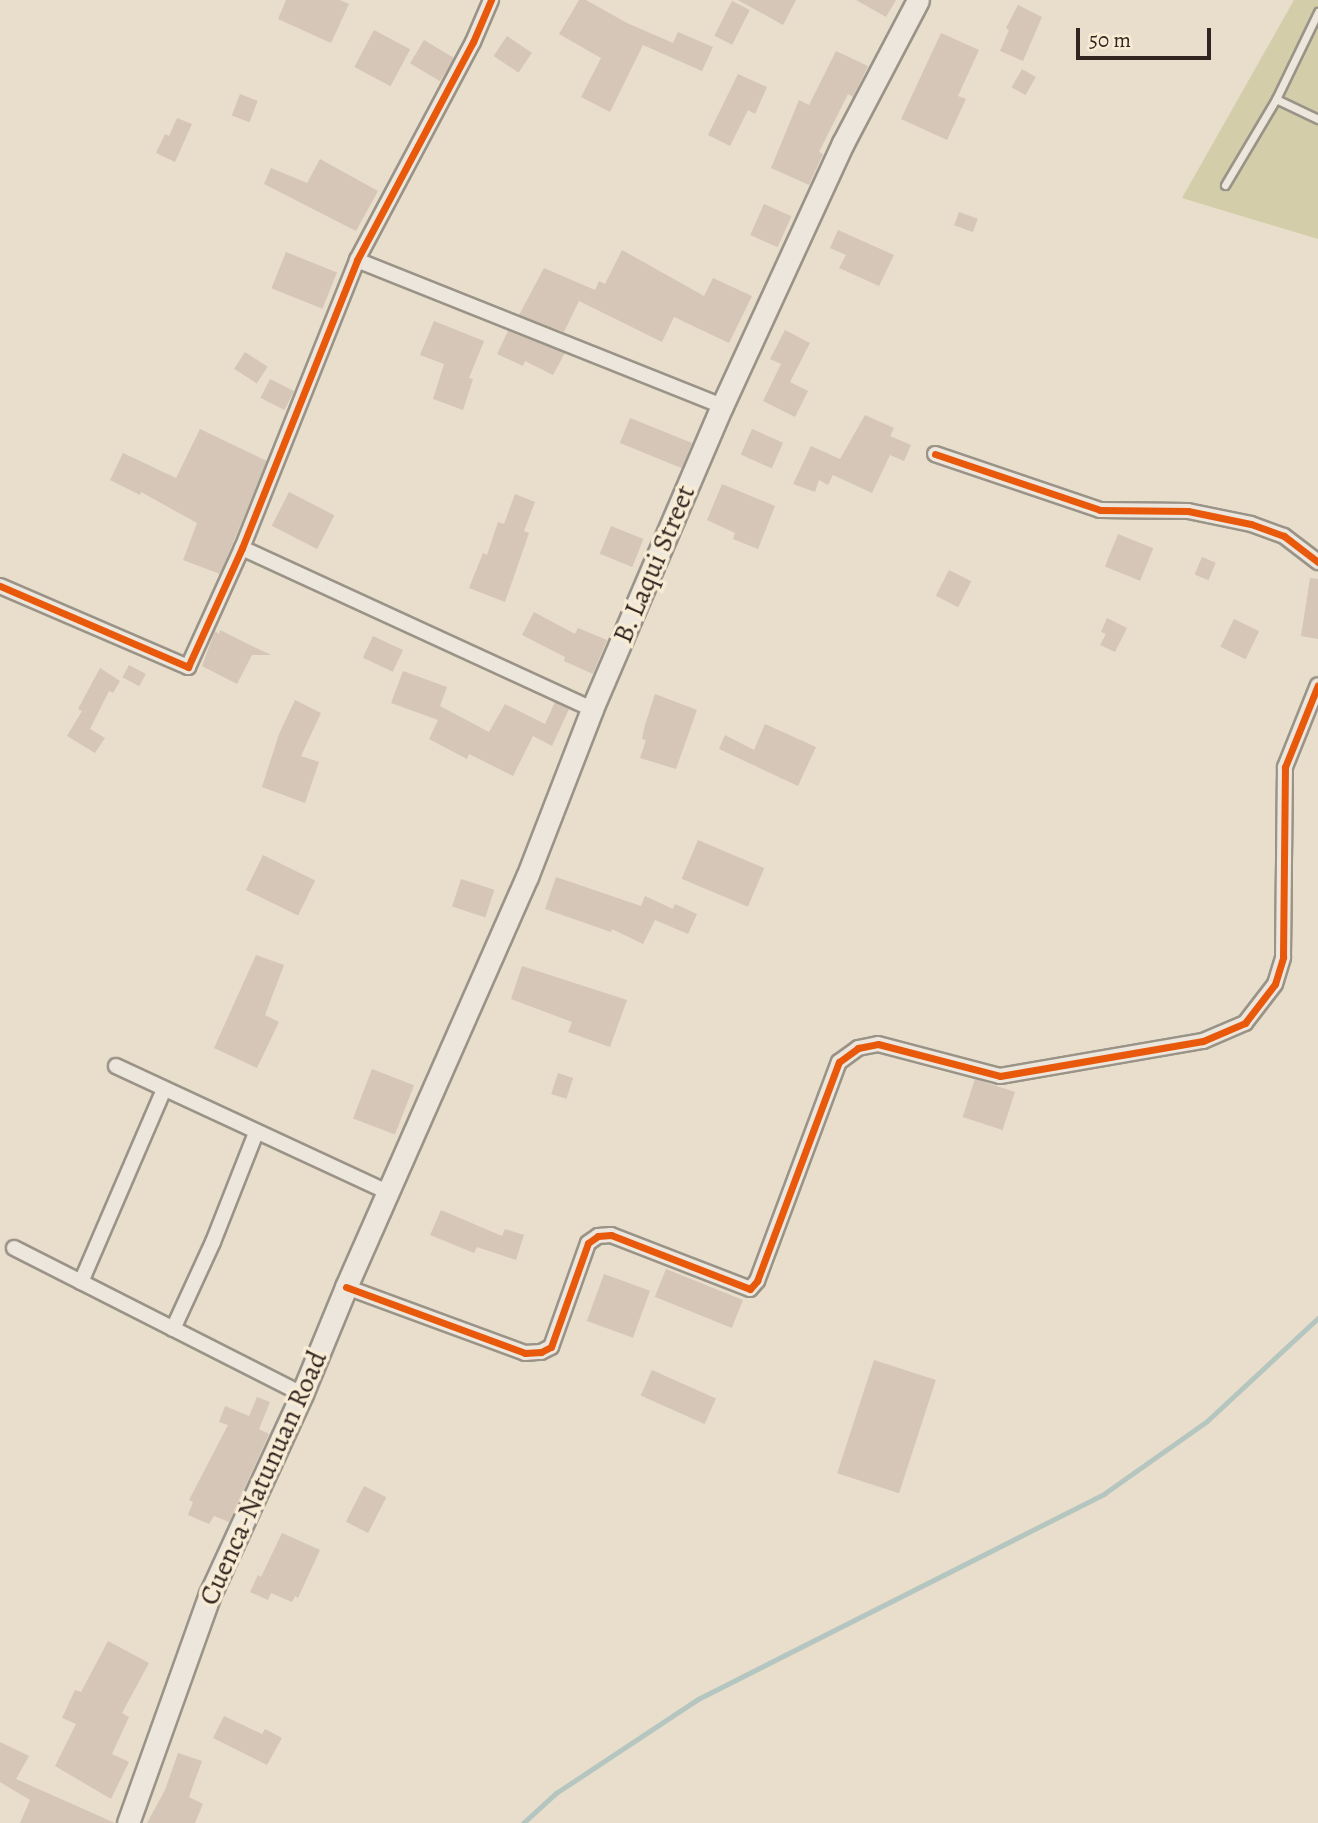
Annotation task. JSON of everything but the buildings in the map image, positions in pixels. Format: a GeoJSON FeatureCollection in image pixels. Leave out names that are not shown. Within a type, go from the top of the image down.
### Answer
{"type":"FeatureCollection","features":[{"type":"Feature","properties":{"kind":"main road","name":"B. Laqui Street"},"geometry":{"type":"LineString","coordinates":[[413,1139],[527,877],[592,709],[722,406],[843,143],[918,0]]}},
{"type":"Feature","properties":{"kind":"main road","name":"Cuenca-Natunuan Road"},"geometry":{"type":"LineString","coordinates":[[128,1823],[210,1594],[302,1394],[346,1287],[413,1139]]}},
{"type":"Feature","properties":{"kind":"street"},"geometry":{"type":"LineString","coordinates":[[0,586],[188,667],[242,548],[357,260],[473,42],[491,0]]}},
{"type":"Feature","properties":{"kind":"street"},"geometry":{"type":"LineString","coordinates":[[357,260],[722,406]]}},
{"type":"Feature","properties":{"kind":"street"},"geometry":{"type":"LineString","coordinates":[[935,454],[1100,510],[1188,511],[1251,524],[1283,536],[1318,562]]}},
{"type":"Feature","properties":{"kind":"street"},"geometry":{"type":"LineString","coordinates":[[242,548],[592,709]]}},
{"type":"Feature","properties":{"kind":"street"},"geometry":{"type":"LineString","coordinates":[[346,1287],[525,1353],[541,1352],[551,1346],[588,1243],[598,1236],[611,1235],[750,1289],[757,1281],[839,1062],[858,1048],[878,1044],[1000,1076],[1203,1041],[1245,1023],[1275,984],[1283,957],[1285,767],[1318,685]]}},
{"type":"Feature","properties":{"kind":"street"},"geometry":{"type":"LineString","coordinates":[[116,1066],[388,1192]]}},
{"type":"Feature","properties":{"kind":"street"},"geometry":{"type":"LineString","coordinates":[[81,1282],[164,1089]]}},
{"type":"Feature","properties":{"kind":"street"},"geometry":{"type":"LineString","coordinates":[[173,1329],[256,1133]]}},
{"type":"Feature","properties":{"kind":"street"},"geometry":{"type":"LineString","coordinates":[[14,1248],[302,1394]]}},
{"type":"Feature","properties":{"kind":"lane"},"geometry":{"type":"LineString","coordinates":[[1225,185],[1276,99],[1318,12]]}},
{"type":"Feature","properties":{"kind":"lane"},"geometry":{"type":"LineString","coordinates":[[1276,99],[1318,119]]}},
{"type":"Feature","properties":{"kind":"shaded area"},"geometry":{"type":"Polygon","coordinates":[[[1294,0],[1318,0],[1318,239],[1182,198],[1294,0]]]}},
{"type":"Feature","properties":{"kind":"waterway"},"geometry":{"type":"LineString","coordinates":[[523,1823],[556,1793],[698,1699],[1105,1493],[1207,1421],[1318,1318]]}},
{"type":"Feature","properties":{"kind":"cycle path"},"geometry":{"type":"LineString","coordinates":[[0,586],[188,667],[242,548],[357,260],[473,42],[491,0]]}},
{"type":"Feature","properties":{"kind":"cycle path"},"geometry":{"type":"LineString","coordinates":[[935,454],[1100,510],[1188,511],[1251,524],[1284,536],[1318,562]]}},
{"type":"Feature","properties":{"kind":"cycle path"},"geometry":{"type":"LineString","coordinates":[[346,1287],[525,1353],[541,1352],[551,1347],[588,1243],[598,1236],[611,1235],[750,1289],[757,1281],[839,1062],[858,1048],[878,1044],[1000,1076],[1203,1041],[1245,1023],[1275,984],[1283,957],[1285,767],[1318,685]]}}]}
